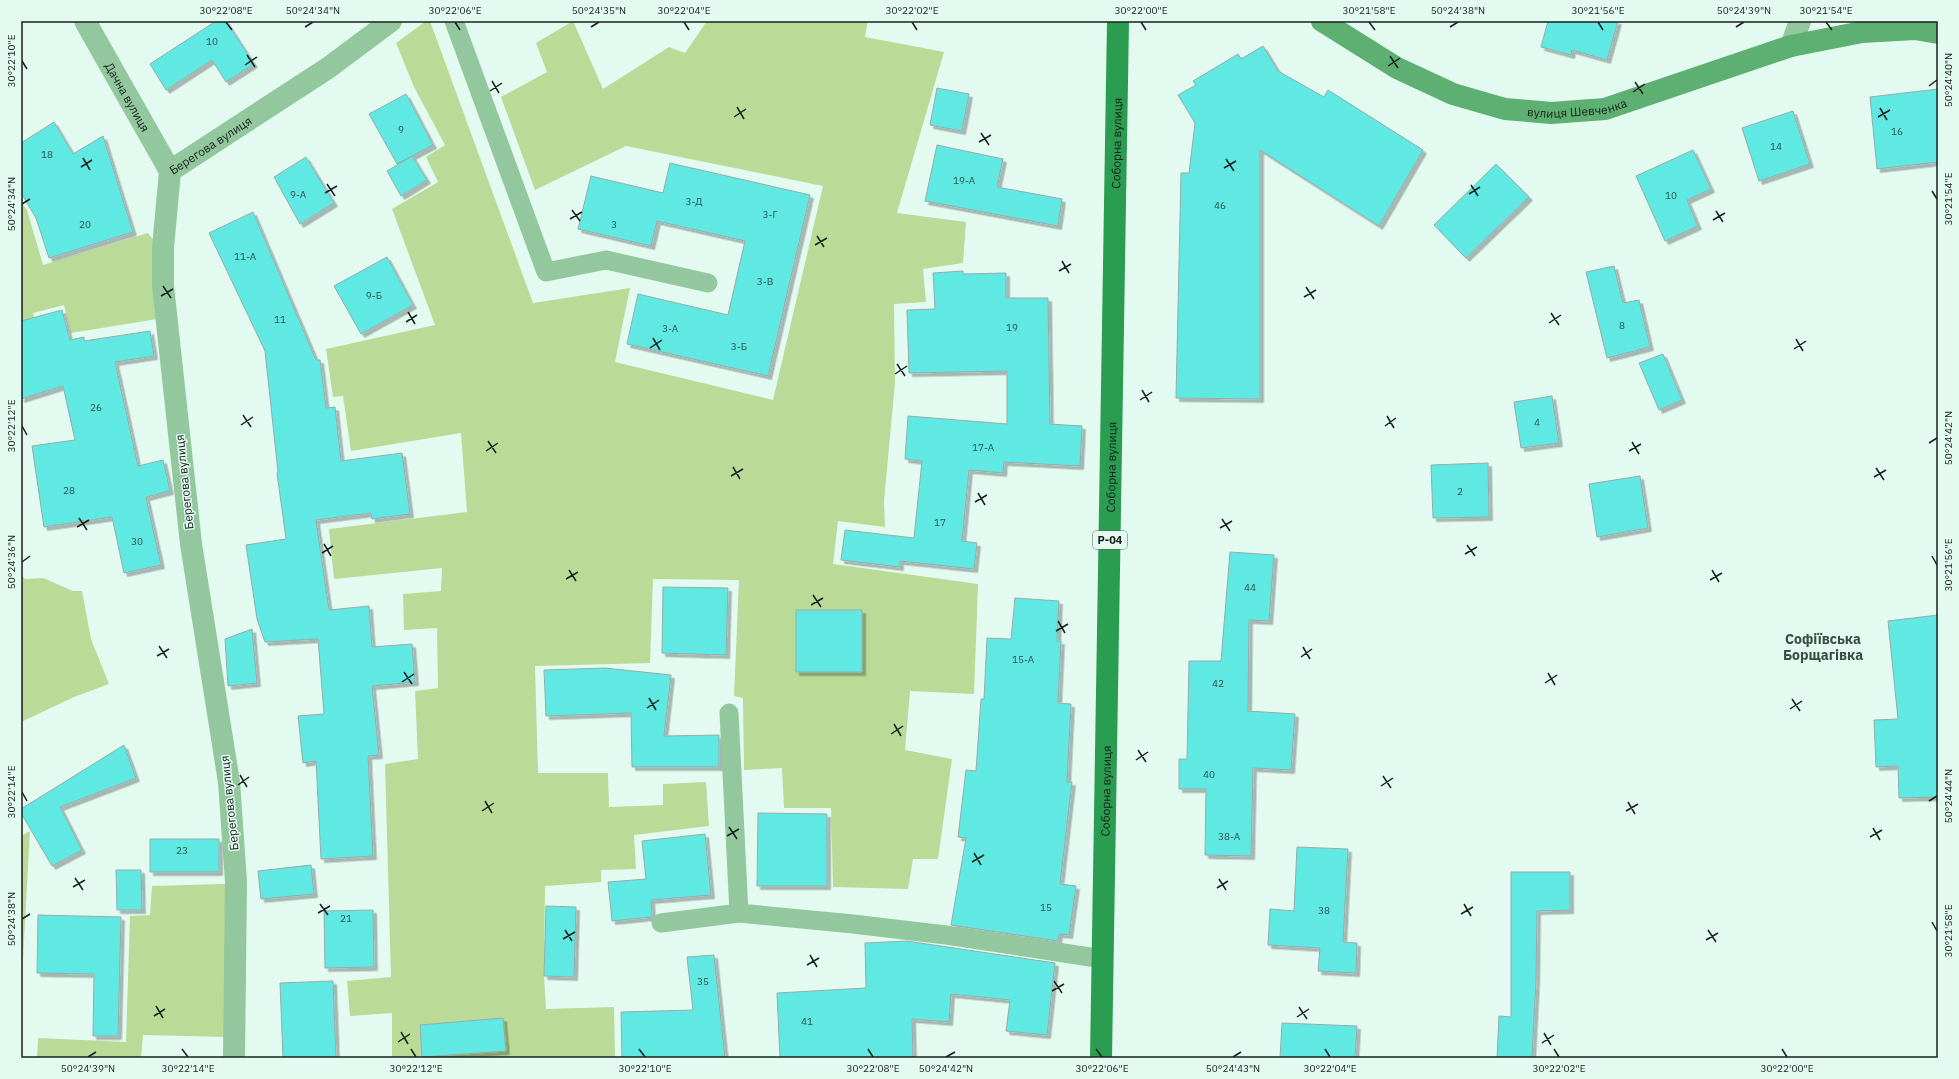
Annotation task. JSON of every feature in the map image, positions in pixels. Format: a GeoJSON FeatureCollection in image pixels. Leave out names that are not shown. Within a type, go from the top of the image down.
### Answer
{"type":"FeatureCollection","features":[{"type":"Feature","properties":{"kind":"main road","name":"Соборна вулиця"},"geometry":{"type":"LineString","coordinates":[[1101,1058],[1118,21]]}},
{"type":"Feature","properties":{"kind":"street","name":"Дачна вулиця"},"geometry":{"type":"LineString","coordinates":[[85,21],[170,172]]}},
{"type":"Feature","properties":{"kind":"street","name":"Берегова вулиця"},"geometry":{"type":"LineString","coordinates":[[234,1058],[236,882],[229,782],[191,544],[163,286],[164,234],[170,172],[328,68],[391,21]]}},
{"type":"Feature","properties":{"kind":"street","name":"вулиця Шевченка"},"geometry":{"type":"LineString","coordinates":[[1322,21],[1397,68],[1453,94],[1505,109],[1551,113],[1605,109],[1791,46],[1862,32],[1915,29],[1938,33]]}},
{"type":"Feature","properties":{"kind":"street"},"geometry":{"type":"LineString","coordinates":[[1791,46],[1800,21]]}},
{"type":"Feature","properties":{"kind":"lane"},"geometry":{"type":"LineString","coordinates":[[454,21],[546,272],[606,260],[708,283]]}},
{"type":"Feature","properties":{"kind":"lane"},"geometry":{"type":"LineString","coordinates":[[729,713],[739,914]]}},
{"type":"Feature","properties":{"kind":"lane"},"geometry":{"type":"LineString","coordinates":[[661,923],[739,914],[900,929],[1103,959]]}},
{"type":"Feature","properties":{"kind":"green space"},"geometry":{"type":"Polygon","coordinates":[[[426,21],[430,21],[533,303],[630,288],[615,362],[773,400],[823,186],[626,146],[535,190],[501,97],[547,72],[536,43],[573,21],[603,89],[669,47],[685,53],[707,21],[868,21],[865,37],[944,52],[897,213],[966,222],[963,263],[923,269],[926,302],[894,304],[895,383],[884,501],[885,527],[838,521],[833,564],[978,584],[974,694],[910,691],[905,750],[952,759],[938,859],[913,859],[908,889],[833,887],[831,808],[784,808],[782,768],[744,770],[743,698],[734,696],[739,580],[653,579],[650,663],[535,666],[538,773],[608,773],[609,807],[663,805],[663,784],[706,782],[709,826],[634,835],[636,869],[601,870],[601,882],[545,886],[544,976],[546,1009],[614,1007],[615,1058],[392,1058],[392,1013],[350,1016],[347,981],[391,977],[385,764],[418,759],[415,691],[438,688],[437,628],[404,630],[403,594],[441,591],[442,568],[334,579],[329,529],[467,512],[461,433],[351,451],[343,396],[333,397],[326,349],[435,325],[392,209],[438,182],[426,157],[445,145],[414,87],[396,43],[426,21]]]}},
{"type":"Feature","properties":{"kind":"green space"},"geometry":{"type":"Polygon","coordinates":[[[21,202],[27,210],[43,265],[148,233],[154,241],[157,319],[71,333],[64,305],[33,313],[39,337],[21,323],[21,202]]]}},
{"type":"Feature","properties":{"kind":"green space"},"geometry":{"type":"Polygon","coordinates":[[[21,574],[25,579],[43,578],[73,591],[82,591],[91,639],[109,684],[74,697],[21,722],[21,574]]]}},
{"type":"Feature","properties":{"kind":"green space"},"geometry":{"type":"Polygon","coordinates":[[[30,831],[21,995],[21,836],[30,831]]]}},
{"type":"Feature","properties":{"kind":"green space"},"geometry":{"type":"Polygon","coordinates":[[[225,884],[227,1037],[143,1035],[141,1058],[37,1058],[38,1038],[126,1042],[130,916],[150,915],[152,886],[225,884]]]}},
{"type":"Feature","properties":{"kind":"building"},"geometry":{"type":"Polygon","coordinates":[[[216,21],[226,21],[254,64],[226,82],[212,60],[166,90],[150,64],[216,21]]]}},
{"type":"Feature","properties":{"kind":"building"},"geometry":{"type":"Polygon","coordinates":[[[1548,21],[1618,21],[1607,60],[1572,50],[1571,55],[1541,47],[1548,21]]]}},
{"type":"Feature","properties":{"kind":"building"},"geometry":{"type":"Polygon","coordinates":[[[1263,46],[1278,71],[1324,97],[1328,90],[1423,150],[1379,226],[1260,150],[1260,399],[1176,398],[1181,173],[1189,173],[1195,123],[1178,95],[1196,85],[1193,81],[1238,54],[1241,59],[1263,46]]]}},
{"type":"Feature","properties":{"kind":"building"},"geometry":{"type":"Polygon","coordinates":[[[937,88],[969,94],[962,131],[930,125],[937,88]]]}},
{"type":"Feature","properties":{"kind":"building"},"geometry":{"type":"Polygon","coordinates":[[[1938,89],[1938,162],[1877,169],[1870,97],[1938,89]]]}},
{"type":"Feature","properties":{"kind":"building"},"geometry":{"type":"Polygon","coordinates":[[[406,94],[433,145],[397,164],[369,114],[406,94]]]}},
{"type":"Feature","properties":{"kind":"building"},"geometry":{"type":"Polygon","coordinates":[[[1793,111],[1810,164],[1759,181],[1742,128],[1793,111]]]}},
{"type":"Feature","properties":{"kind":"building"},"geometry":{"type":"Polygon","coordinates":[[[54,122],[73,154],[103,136],[133,232],[49,258],[36,218],[21,193],[21,143],[54,122]]]}},
{"type":"Feature","properties":{"kind":"building"},"geometry":{"type":"Polygon","coordinates":[[[937,145],[1003,159],[997,187],[1062,199],[1058,226],[925,201],[937,145]]]}},
{"type":"Feature","properties":{"kind":"building"},"geometry":{"type":"Polygon","coordinates":[[[1693,150],[1711,189],[1687,200],[1698,226],[1665,241],[1636,176],[1693,150]]]}},
{"type":"Feature","properties":{"kind":"building"},"geometry":{"type":"Polygon","coordinates":[[[412,156],[427,180],[401,196],[387,171],[412,156]]]}},
{"type":"Feature","properties":{"kind":"building"},"geometry":{"type":"Polygon","coordinates":[[[306,157],[334,203],[300,224],[274,177],[306,157]]]}},
{"type":"Feature","properties":{"kind":"building"},"geometry":{"type":"Polygon","coordinates":[[[670,163],[810,195],[768,376],[627,344],[638,294],[728,315],[745,241],[657,221],[651,246],[578,229],[591,176],[663,193],[670,163]]]}},
{"type":"Feature","properties":{"kind":"building"},"geometry":{"type":"Polygon","coordinates":[[[1496,164],[1529,197],[1466,258],[1434,225],[1496,164]]]}},
{"type":"Feature","properties":{"kind":"building"},"geometry":{"type":"Polygon","coordinates":[[[253,212],[316,360],[320,360],[326,408],[335,407],[341,461],[402,453],[410,514],[372,519],[371,513],[316,520],[329,610],[369,606],[372,647],[412,644],[415,682],[372,686],[379,755],[368,756],[373,856],[321,859],[316,761],[303,763],[298,716],[324,714],[318,639],[265,642],[257,619],[246,545],[286,539],[277,473],[265,351],[209,233],[253,212]]]}},
{"type":"Feature","properties":{"kind":"building"},"geometry":{"type":"Polygon","coordinates":[[[387,257],[413,305],[361,334],[334,286],[387,257]]]}},
{"type":"Feature","properties":{"kind":"building"},"geometry":{"type":"Polygon","coordinates":[[[1614,266],[1623,303],[1639,300],[1650,347],[1607,358],[1586,272],[1614,266]]]}},
{"type":"Feature","properties":{"kind":"building"},"geometry":{"type":"Polygon","coordinates":[[[963,271],[963,274],[1006,273],[1006,298],[1048,298],[1050,424],[1082,426],[1080,466],[1004,462],[1003,473],[969,470],[962,541],[977,543],[974,569],[900,561],[900,567],[841,560],[845,530],[914,538],[922,461],[905,459],[908,416],[1007,424],[1007,371],[909,373],[907,310],[935,309],[933,273],[963,271]]]}},
{"type":"Feature","properties":{"kind":"building"},"geometry":{"type":"Polygon","coordinates":[[[62,310],[70,340],[84,337],[84,341],[150,331],[154,356],[115,362],[138,466],[163,460],[170,491],[146,497],[161,565],[124,573],[112,517],[44,527],[32,446],[75,440],[63,386],[21,399],[21,321],[62,310]]]}},
{"type":"Feature","properties":{"kind":"building"},"geometry":{"type":"Polygon","coordinates":[[[1663,354],[1682,400],[1659,410],[1639,363],[1663,354]]]}},
{"type":"Feature","properties":{"kind":"building"},"geometry":{"type":"Polygon","coordinates":[[[1552,396],[1559,443],[1521,448],[1514,402],[1552,396]]]}},
{"type":"Feature","properties":{"kind":"building"},"geometry":{"type":"Polygon","coordinates":[[[1488,463],[1489,517],[1433,518],[1431,465],[1488,463]]]}},
{"type":"Feature","properties":{"kind":"building"},"geometry":{"type":"Polygon","coordinates":[[[1640,476],[1648,528],[1597,537],[1589,484],[1640,476]]]}},
{"type":"Feature","properties":{"kind":"building"},"geometry":{"type":"Polygon","coordinates":[[[1230,552],[1274,555],[1269,621],[1249,620],[1248,711],[1295,714],[1291,770],[1253,768],[1251,856],[1205,855],[1206,789],[1179,789],[1179,759],[1187,759],[1189,661],[1221,661],[1230,552]]]}},
{"type":"Feature","properties":{"kind":"building"},"geometry":{"type":"Polygon","coordinates":[[[663,587],[728,588],[726,655],[662,653],[663,587]]]}},
{"type":"Feature","properties":{"kind":"building"},"geometry":{"type":"Polygon","coordinates":[[[1015,598],[1059,601],[1057,641],[1061,641],[1058,703],[1071,704],[1067,782],[1072,782],[1060,884],[1076,886],[1069,935],[1059,934],[1058,941],[951,925],[966,838],[958,837],[966,770],[976,771],[981,699],[984,699],[987,638],[1011,639],[1015,598]]]}},
{"type":"Feature","properties":{"kind":"building"},"geometry":{"type":"Polygon","coordinates":[[[796,610],[862,610],[862,672],[796,672],[796,610]]]}},
{"type":"Feature","properties":{"kind":"building"},"geometry":{"type":"Polygon","coordinates":[[[1938,615],[1938,797],[1899,798],[1898,766],[1876,767],[1874,720],[1898,719],[1888,621],[1938,615]]]}},
{"type":"Feature","properties":{"kind":"building"},"geometry":{"type":"Polygon","coordinates":[[[252,629],[257,683],[228,686],[225,639],[252,629]]]}},
{"type":"Feature","properties":{"kind":"building"},"geometry":{"type":"Polygon","coordinates":[[[605,668],[671,675],[664,736],[719,735],[719,767],[632,767],[631,713],[546,716],[544,670],[605,668]]]}},
{"type":"Feature","properties":{"kind":"building"},"geometry":{"type":"Polygon","coordinates":[[[124,745],[136,778],[60,807],[82,850],[52,866],[21,813],[21,809],[124,745]]]}},
{"type":"Feature","properties":{"kind":"building"},"geometry":{"type":"Polygon","coordinates":[[[758,813],[827,814],[827,886],[757,886],[758,813]]]}},
{"type":"Feature","properties":{"kind":"building"},"geometry":{"type":"Polygon","coordinates":[[[705,834],[711,895],[651,900],[652,917],[612,921],[608,882],[646,879],[642,841],[705,834]]]}},
{"type":"Feature","properties":{"kind":"building"},"geometry":{"type":"Polygon","coordinates":[[[150,839],[219,839],[219,872],[150,872],[150,839]]]}},
{"type":"Feature","properties":{"kind":"building"},"geometry":{"type":"Polygon","coordinates":[[[1297,847],[1348,849],[1343,942],[1357,943],[1356,973],[1318,971],[1320,948],[1268,945],[1270,909],[1294,911],[1297,847]]]}},
{"type":"Feature","properties":{"kind":"building"},"geometry":{"type":"Polygon","coordinates":[[[311,865],[314,894],[261,899],[258,871],[311,865]]]}},
{"type":"Feature","properties":{"kind":"building"},"geometry":{"type":"Polygon","coordinates":[[[116,870],[141,870],[142,910],[117,910],[116,870]]]}},
{"type":"Feature","properties":{"kind":"building"},"geometry":{"type":"Polygon","coordinates":[[[1511,872],[1570,872],[1570,910],[1537,911],[1536,980],[1532,1058],[1497,1058],[1499,1016],[1511,1017],[1511,872]]]}},
{"type":"Feature","properties":{"kind":"building"},"geometry":{"type":"Polygon","coordinates":[[[546,906],[576,907],[574,977],[544,976],[546,906]]]}},
{"type":"Feature","properties":{"kind":"building"},"geometry":{"type":"Polygon","coordinates":[[[373,910],[374,967],[325,968],[324,911],[373,910]]]}},
{"type":"Feature","properties":{"kind":"building"},"geometry":{"type":"Polygon","coordinates":[[[38,915],[121,917],[118,1036],[93,1036],[94,974],[37,973],[38,915]]]}},
{"type":"Feature","properties":{"kind":"building"},"geometry":{"type":"Polygon","coordinates":[[[907,941],[1055,963],[1047,1035],[1006,1031],[1010,1000],[951,994],[949,1022],[912,1019],[913,1058],[780,1058],[777,993],[866,988],[865,943],[907,941]]]}},
{"type":"Feature","properties":{"kind":"building"},"geometry":{"type":"Polygon","coordinates":[[[714,955],[725,1058],[622,1058],[621,1012],[693,1010],[687,957],[714,955]]]}},
{"type":"Feature","properties":{"kind":"building"},"geometry":{"type":"Polygon","coordinates":[[[333,981],[336,1058],[283,1058],[280,983],[333,981]]]}},
{"type":"Feature","properties":{"kind":"building"},"geometry":{"type":"Polygon","coordinates":[[[503,1018],[506,1051],[422,1057],[420,1025],[503,1018]]]}},
{"type":"Feature","properties":{"kind":"building"},"geometry":{"type":"Polygon","coordinates":[[[1282,1023],[1357,1026],[1355,1058],[1280,1058],[1282,1023]]]}},
{"type":"Feature","properties":{"kind":"district","name":"Софіївська Борщагівка"},"geometry":{"type":"Point","coordinates":[1823,648]}}]}
